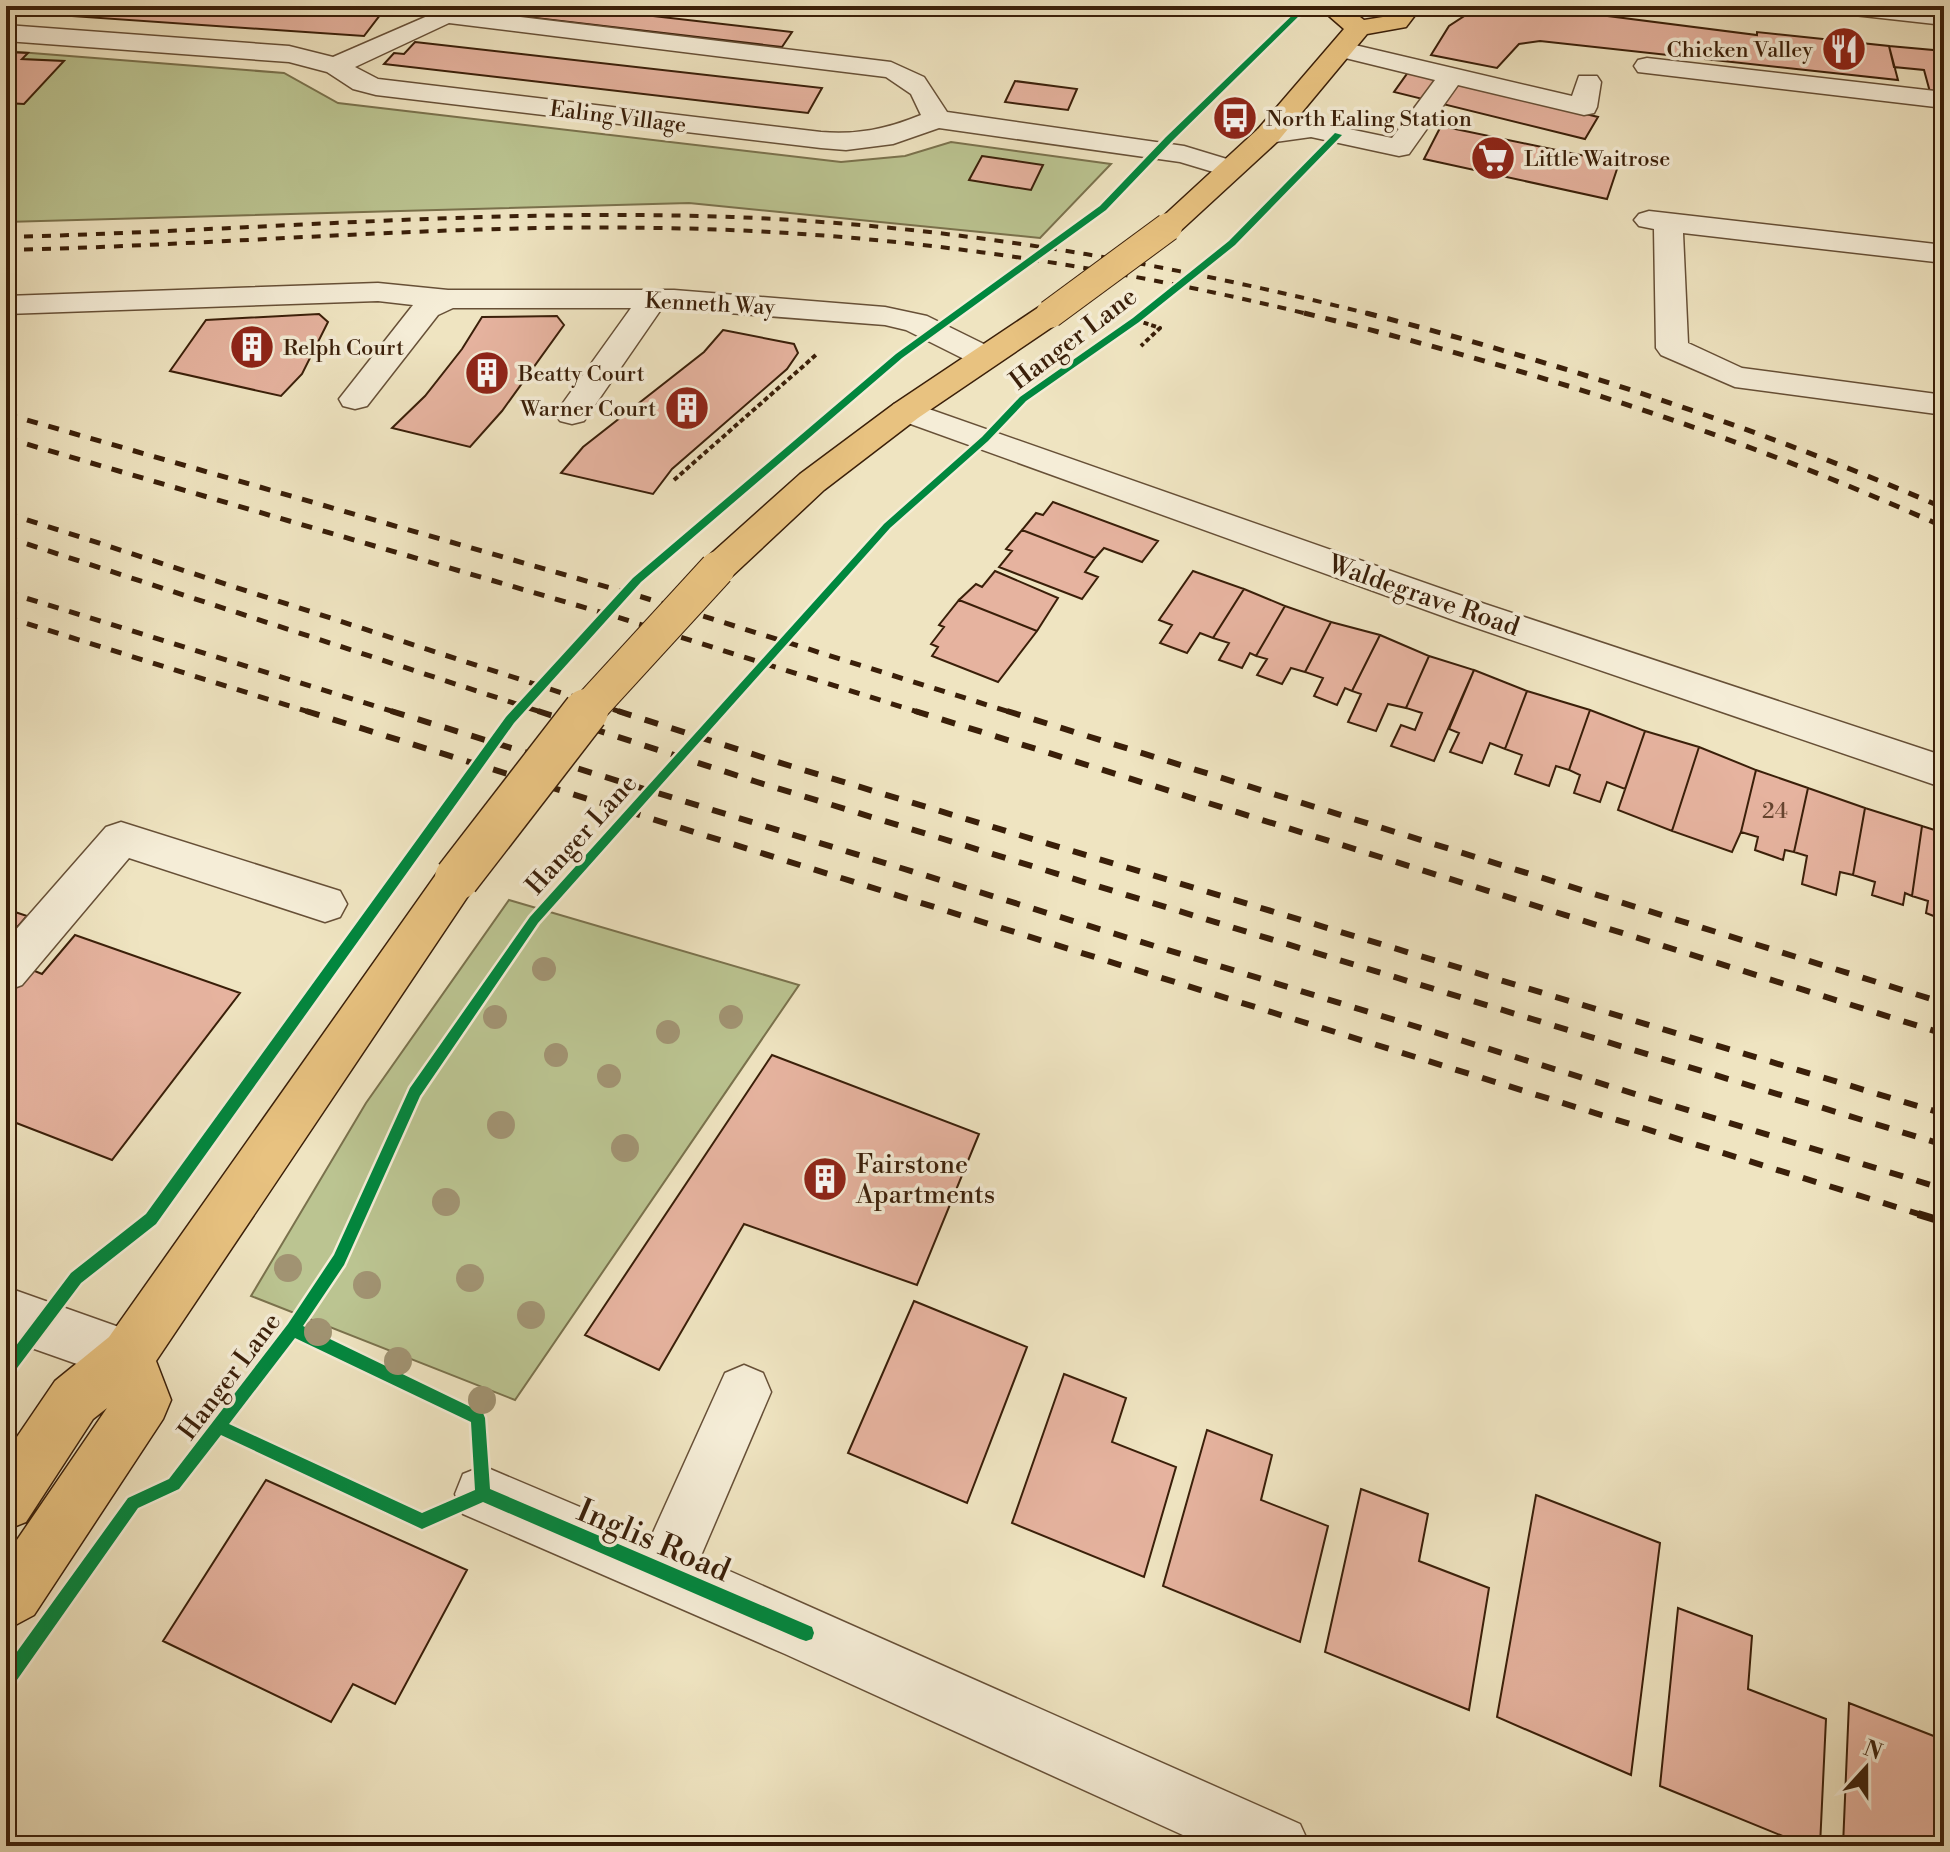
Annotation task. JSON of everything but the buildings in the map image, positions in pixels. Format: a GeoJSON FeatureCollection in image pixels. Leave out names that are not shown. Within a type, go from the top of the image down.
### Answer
{"type":"FeatureCollection","features":[{"type":"Feature","properties":{"kind":"highway"},"geometry":{"type":"LineString","coordinates":[[1337,6],[1333,9],[1359,28],[1397,22],[1410,6]]}},
{"type":"Feature","properties":{"kind":"highway","name":"Hanger Lane"},"geometry":{"type":"LineString","coordinates":[[6,1502],[74,1400],[128,1356],[457,878],[590,706],[717,569],[812,482],[906,411],[1050,314],[1168,227],[1268,135],[1359,28]]}},
{"type":"Feature","properties":{"kind":"highway","name":"Hanger Lane"},"geometry":{"type":"LineString","coordinates":[[6,1601],[31,1570],[144,1400],[128,1356]]}},
{"type":"Feature","properties":{"kind":"street"},"geometry":{"type":"LineString","coordinates":[[1836,6],[1944,17]]}},
{"type":"Feature","properties":{"kind":"street"},"geometry":{"type":"LineString","coordinates":[[16,34],[47,15]]}},
{"type":"Feature","properties":{"kind":"street"},"geometry":{"type":"LineString","coordinates":[[336,66],[446,15],[891,70],[917,83],[931,103],[936,119]]}},
{"type":"Feature","properties":{"kind":"street","name":"Ealing Village"},"geometry":{"type":"LineString","coordinates":[[16,34],[277,52],[313,58],[336,66],[362,83],[376,87],[821,140],[871,141],[936,119],[1184,154],[1230,169]]}},
{"type":"Feature","properties":{"kind":"street"},"geometry":{"type":"LineString","coordinates":[[1342,50],[1584,107],[1588,82]]}},
{"type":"Feature","properties":{"kind":"street"},"geometry":{"type":"LineString","coordinates":[[1647,66],[1944,100]]}},
{"type":"Feature","properties":{"kind":"street"},"geometry":{"type":"LineString","coordinates":[[1268,135],[1311,129],[1399,148],[1451,76]]}},
{"type":"Feature","properties":{"kind":"street"},"geometry":{"type":"LineString","coordinates":[[1944,254],[1658,221],[1672,348],[1735,377],[1944,405]]}},
{"type":"Feature","properties":{"kind":"street","name":"Kenneth Way"},"geometry":{"type":"LineString","coordinates":[[6,305],[378,292],[438,303],[653,299],[863,314],[916,323],[985,357]]}},
{"type":"Feature","properties":{"kind":"street"},"geometry":{"type":"LineString","coordinates":[[572,414],[653,299]]}},
{"type":"Feature","properties":{"kind":"street"},"geometry":{"type":"LineString","coordinates":[[355,399],[438,303]]}},
{"type":"Feature","properties":{"kind":"street","name":"Waldegrave Road"},"geometry":{"type":"LineString","coordinates":[[906,411],[1472,613],[1944,772]]}},
{"type":"Feature","properties":{"kind":"street"},"geometry":{"type":"LineString","coordinates":[[6,972],[121,839],[325,904]]}},
{"type":"Feature","properties":{"kind":"street"},"geometry":{"type":"LineString","coordinates":[[6,1313],[128,1356]]}},
{"type":"Feature","properties":{"kind":"street"},"geometry":{"type":"LineString","coordinates":[[664,1573],[744,1392]]}},
{"type":"Feature","properties":{"kind":"street","name":"Inglis Road"},"geometry":{"type":"LineString","coordinates":[[483,1494],[806,1633],[1278,1846]]}},
{"type":"Feature","properties":{"kind":"path"},"geometry":{"type":"LineString","coordinates":[[674,480],[863,314]]}},
{"type":"Feature","properties":{"kind":"path"},"geometry":{"type":"LineString","coordinates":[[1136,320],[1160,328],[1141,346]]}},
{"type":"Feature","properties":{"kind":"green space"},"geometry":{"type":"Polygon","coordinates":[[[6,51],[284,73],[338,103],[841,162],[905,156],[951,142],[1111,164],[1040,238],[689,203],[6,222],[6,51]]]}},
{"type":"Feature","properties":{"kind":"green space"},"geometry":{"type":"Polygon","coordinates":[[[509,900],[799,985],[515,1400],[251,1296],[366,1103],[509,900]]]}},
{"type":"Feature","properties":{"kind":"railway"},"geometry":{"type":"LineString","coordinates":[[6,237],[550,215],[813,221],[1055,249],[1215,278],[1369,314]]}},
{"type":"Feature","properties":{"kind":"railway"},"geometry":{"type":"LineString","coordinates":[[6,250],[496,229],[741,230],[906,243],[1070,265],[1309,314]]}},
{"type":"Feature","properties":{"kind":"railway"},"geometry":{"type":"LineString","coordinates":[[1304,313],[1309,314]]}},
{"type":"Feature","properties":{"kind":"railway"},"geometry":{"type":"LineString","coordinates":[[1309,314],[1467,356],[1629,405],[1788,462],[1944,527]]}},
{"type":"Feature","properties":{"kind":"railway"},"geometry":{"type":"LineString","coordinates":[[1369,314],[1374,315]]}},
{"type":"Feature","properties":{"kind":"railway"},"geometry":{"type":"LineString","coordinates":[[1369,314],[1659,399],[1874,478],[1944,508]]}},
{"type":"Feature","properties":{"kind":"railway"},"geometry":{"type":"LineString","coordinates":[[6,414],[642,597],[1013,713]]}},
{"type":"Feature","properties":{"kind":"railway"},"geometry":{"type":"LineString","coordinates":[[6,438],[617,617],[921,713]]}},
{"type":"Feature","properties":{"kind":"railway"},"geometry":{"type":"LineString","coordinates":[[6,513],[624,713]]}},
{"type":"Feature","properties":{"kind":"railway"},"geometry":{"type":"LineString","coordinates":[[6,537],[544,713]]}},
{"type":"Feature","properties":{"kind":"railway"},"geometry":{"type":"LineString","coordinates":[[6,592],[398,713]]}},
{"type":"Feature","properties":{"kind":"railway"},"geometry":{"type":"LineString","coordinates":[[6,617],[312,713]]}},
{"type":"Feature","properties":{"kind":"railway"},"geometry":{"type":"LineString","coordinates":[[306,711],[1925,1216]]}},
{"type":"Feature","properties":{"kind":"railway"},"geometry":{"type":"LineString","coordinates":[[391,711],[1944,1189]]}},
{"type":"Feature","properties":{"kind":"railway"},"geometry":{"type":"LineString","coordinates":[[538,711],[757,782],[1944,1145]]}},
{"type":"Feature","properties":{"kind":"railway"},"geometry":{"type":"LineString","coordinates":[[618,711],[774,761],[1944,1114]]}},
{"type":"Feature","properties":{"kind":"railway"},"geometry":{"type":"LineString","coordinates":[[915,711],[1944,1034]]}},
{"type":"Feature","properties":{"kind":"railway"},"geometry":{"type":"LineString","coordinates":[[1007,711],[1944,1003]]}},
{"type":"Feature","properties":{"kind":"railway"},"geometry":{"type":"LineString","coordinates":[[1918,1214],[1944,1222]]}},
{"type":"Feature","properties":{"kind":"cycle path"},"geometry":{"type":"LineString","coordinates":[[6,1371],[76,1278],[151,1219],[510,720],[637,580],[899,356],[1103,208],[1306,6]]}},
{"type":"Feature","properties":{"kind":"cycle path"},"geometry":{"type":"LineString","coordinates":[[6,1681],[133,1503],[174,1484],[293,1329],[339,1260],[415,1092],[534,920],[887,526],[985,439],[1023,399],[1136,320],[1232,243],[1338,135]]}},
{"type":"Feature","properties":{"kind":"cycle path"},"geometry":{"type":"LineString","coordinates":[[293,1329],[478,1418],[483,1494]]}},
{"type":"Feature","properties":{"kind":"cycle path"},"geometry":{"type":"LineString","coordinates":[[219,1427],[422,1521],[483,1494]]}},
{"type":"Feature","properties":{"kind":"cycle path"},"geometry":{"type":"LineString","coordinates":[[483,1494],[806,1633]]}},
{"type":"Feature","properties":{"kind":"place","name":"Chicken Valley"},"geometry":{"type":"Point","coordinates":[1844,49]}},
{"type":"Feature","properties":{"kind":"place","name":"North Ealing Station"},"geometry":{"type":"Point","coordinates":[1235,118]}},
{"type":"Feature","properties":{"kind":"place","name":"Little Waitrose"},"geometry":{"type":"Point","coordinates":[1493,158]}},
{"type":"Feature","properties":{"kind":"place","name":"Relph Court"},"geometry":{"type":"Point","coordinates":[252,347]}},
{"type":"Feature","properties":{"kind":"place","name":"Beatty Court"},"geometry":{"type":"Point","coordinates":[487,373]}},
{"type":"Feature","properties":{"kind":"place","name":"Warner Court"},"geometry":{"type":"Point","coordinates":[687,408]}},
{"type":"Feature","properties":{"kind":"place","name":"Fairstone Apartments"},"geometry":{"type":"Point","coordinates":[825,1179]}}]}
